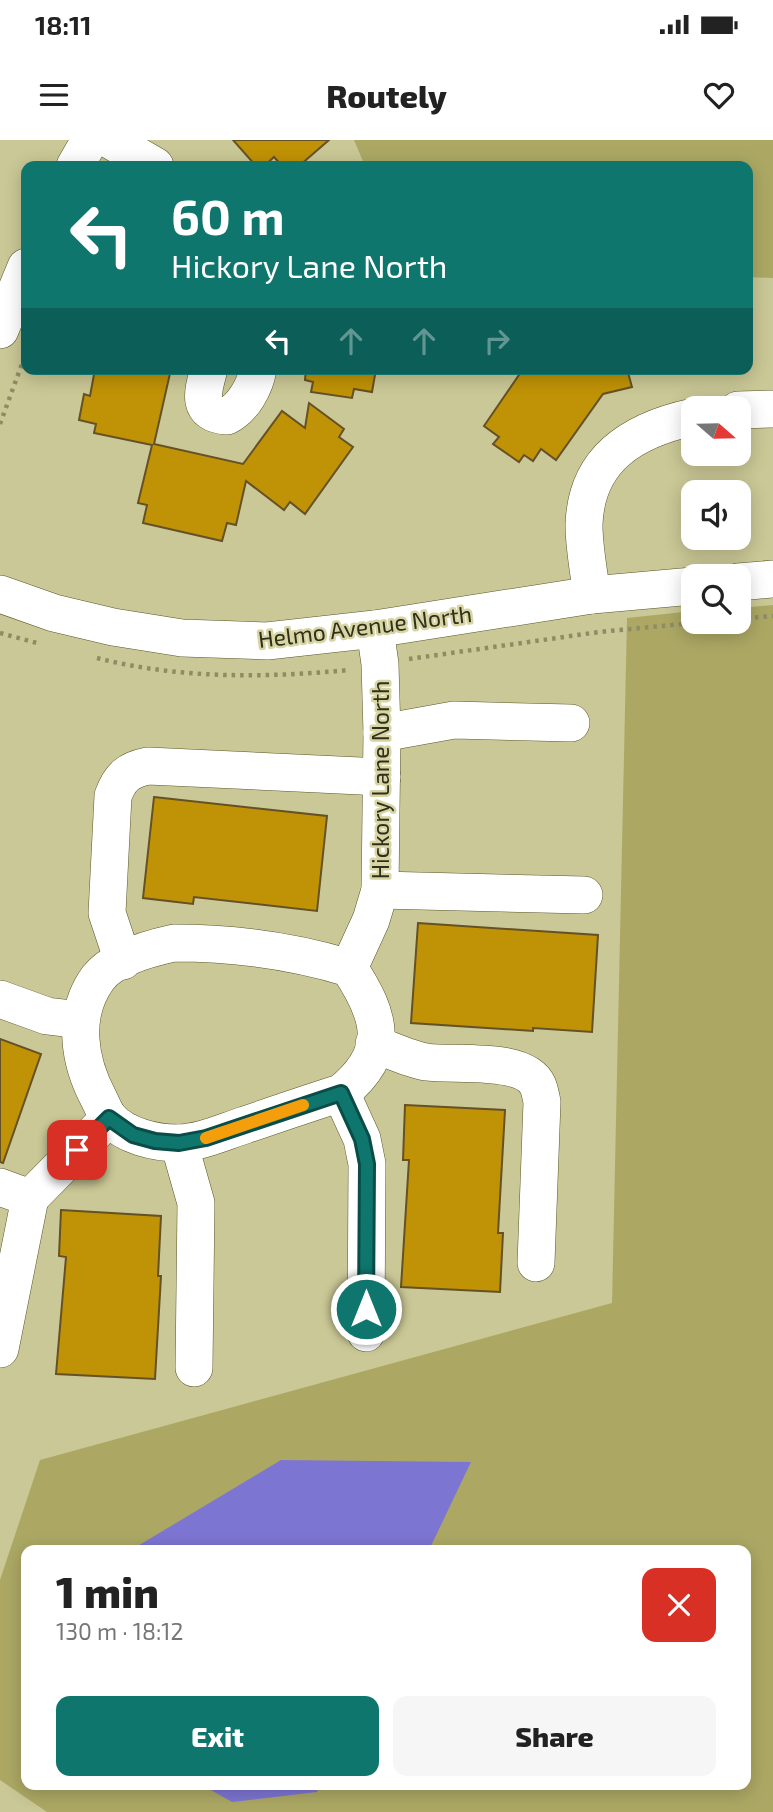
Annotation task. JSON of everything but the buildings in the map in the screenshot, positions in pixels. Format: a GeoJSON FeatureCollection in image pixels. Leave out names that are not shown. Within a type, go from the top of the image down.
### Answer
{"type":"FeatureCollection","features":[{"type":"Feature","properties":{"kind":"street"},"geometry":{"type":"LineString","coordinates":[[78,161],[90,140]]}},
{"type":"Feature","properties":{"kind":"street"},"geometry":{"type":"LineString","coordinates":[[110,140],[146,161]]}},
{"type":"Feature","properties":{"kind":"street"},"geometry":{"type":"LineString","coordinates":[[0,330],[21,279]]}},
{"type":"Feature","properties":{"kind":"street"},"geometry":{"type":"LineString","coordinates":[[208,375],[203,393],[204,402],[210,411],[221,415],[228,415],[238,407],[253,387],[256,375]]}},
{"type":"Feature","properties":{"kind":"street"},"geometry":{"type":"LineString","coordinates":[[751,410],[773,409]]}},
{"type":"Feature","properties":{"kind":"street"},"geometry":{"type":"LineString","coordinates":[[592,596],[584,524],[586,503],[595,477],[607,460],[632,439],[655,428],[681,420]]}},
{"type":"Feature","properties":{"kind":"street"},"geometry":{"type":"LineString","coordinates":[[751,581],[773,579]]}},
{"type":"Feature","properties":{"kind":"street","name":"Helmo Avenue North"},"geometry":{"type":"LineString","coordinates":[[0,594],[65,616],[113,627],[181,638],[267,641],[375,629],[592,596],[681,587]]}},
{"type":"Feature","properties":{"kind":"street","name":"Hickory Lane North"},"geometry":{"type":"LineString","coordinates":[[349,968],[371,920],[380,890],[382,733],[380,664],[375,629]]}},
{"type":"Feature","properties":{"kind":"street"},"geometry":{"type":"LineString","coordinates":[[382,733],[454,720],[571,723]]}},
{"type":"Feature","properties":{"kind":"street"},"geometry":{"type":"LineString","coordinates":[[123,961],[107,913],[113,796],[119,780],[131,769],[148,766],[382,777]]}},
{"type":"Feature","properties":{"kind":"street"},"geometry":{"type":"LineString","coordinates":[[380,890],[584,895]]}},
{"type":"Feature","properties":{"kind":"street"},"geometry":{"type":"LineString","coordinates":[[174,943],[210,943],[321,960],[349,968],[373,1008],[378,1028],[368,1065],[341,1093],[206,1138],[179,1143],[155,1141],[133,1135],[109,1118],[89,1080],[81,1050],[81,1020],[89,995],[100,976],[123,961],[147,948],[174,943]]}},
{"type":"Feature","properties":{"kind":"street"},"geometry":{"type":"LineString","coordinates":[[0,999],[47,1016],[81,1020]]}},
{"type":"Feature","properties":{"kind":"street"},"geometry":{"type":"LineString","coordinates":[[374,1044],[422,1061],[448,1065],[509,1066],[523,1070],[538,1084],[542,1102],[536,1263]]}},
{"type":"Feature","properties":{"kind":"street"},"geometry":{"type":"LineString","coordinates":[[341,1093],[362,1139],[367,1164],[366,1333]]}},
{"type":"Feature","properties":{"kind":"street"},"geometry":{"type":"LineString","coordinates":[[0,1349],[15,1193],[109,1118]]}},
{"type":"Feature","properties":{"kind":"street"},"geometry":{"type":"LineString","coordinates":[[179,1143],[196,1203],[194,1368]]}},
{"type":"Feature","properties":{"kind":"path"},"geometry":{"type":"LineString","coordinates":[[0,424],[21,367]]}},
{"type":"Feature","properties":{"kind":"path"},"geometry":{"type":"LineString","coordinates":[[751,618],[773,616]]}},
{"type":"Feature","properties":{"kind":"path"},"geometry":{"type":"LineString","coordinates":[[403,660],[599,632],[681,624]]}},
{"type":"Feature","properties":{"kind":"shaded area"},"geometry":{"type":"Polygon","coordinates":[[[354,140],[773,140],[773,278],[753,277],[753,161],[363,161],[354,140]]]}},
{"type":"Feature","properties":{"kind":"shaded area"},"geometry":{"type":"Polygon","coordinates":[[[773,605],[773,1812],[47,1812],[0,1780],[0,1580],[40,1460],[612,1303],[627,618],[681,612],[681,634],[751,634],[751,607],[773,605]]]}},
{"type":"Feature","properties":{"kind":"shaded area"},"geometry":{"type":"Polygon","coordinates":[[[281,1460],[471,1462],[431,1545],[139,1545],[281,1460]]]}},
{"type":"Feature","properties":{"kind":"shaded area"},"geometry":{"type":"Polygon","coordinates":[[[211,1790],[318,1790],[317,1792],[232,1802],[211,1790]]]}},
{"type":"Feature","properties":{"kind":"slow traffic"},"geometry":{"type":"LineString","coordinates":[[206,1138],[303,1105]]}},
{"type":"Feature","properties":{"kind":"route"},"geometry":{"type":"LineString","coordinates":[[77,1150],[109,1118],[133,1135],[155,1141],[179,1143],[206,1138],[341,1093],[362,1139],[367,1164],[366,1309]]}}]}
